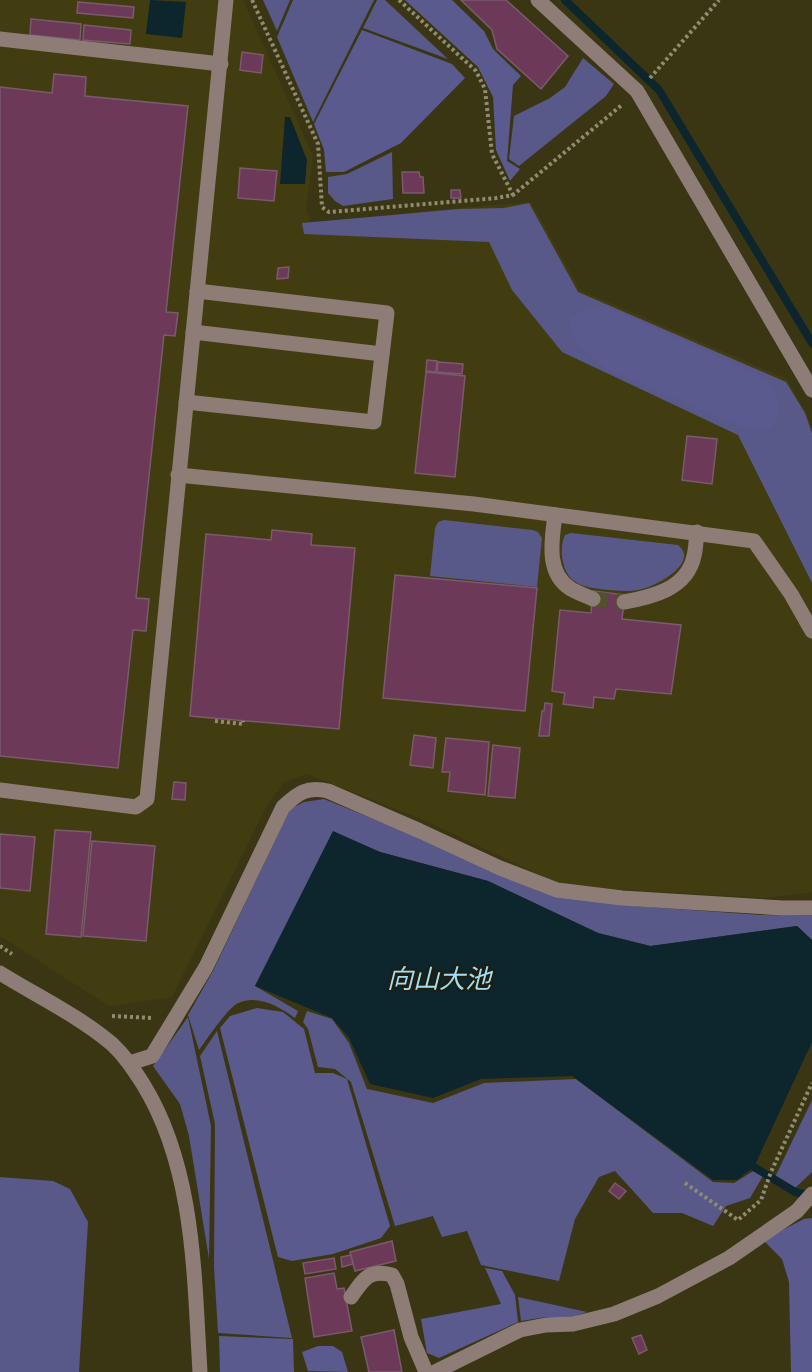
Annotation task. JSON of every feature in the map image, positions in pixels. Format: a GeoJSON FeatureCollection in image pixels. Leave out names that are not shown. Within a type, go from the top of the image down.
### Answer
{"type":"FeatureCollection","features":[{"type":"Feature","properties":{"kind":"street"},"geometry":{"type":"LineString","coordinates":[[0,790],[136,807],[147,799],[226,0]]}},
{"type":"Feature","properties":{"kind":"street"},"geometry":{"type":"LineString","coordinates":[[538,0],[637,92],[812,390]]}},
{"type":"Feature","properties":{"kind":"street"},"geometry":{"type":"LineString","coordinates":[[0,39],[221,64]]}},
{"type":"Feature","properties":{"kind":"street"},"geometry":{"type":"LineString","coordinates":[[186,402],[374,422],[387,313],[197,291]]}},
{"type":"Feature","properties":{"kind":"street"},"geometry":{"type":"LineString","coordinates":[[193,332],[382,354]]}},
{"type":"Feature","properties":{"kind":"street"},"geometry":{"type":"LineString","coordinates":[[178,475],[474,504],[754,541],[791,594],[812,631]]}},
{"type":"Feature","properties":{"kind":"street"},"geometry":{"type":"LineString","coordinates":[[555,515],[551,556],[557,574],[569,588],[593,599]]}},
{"type":"Feature","properties":{"kind":"street"},"geometry":{"type":"LineString","coordinates":[[624,602],[652,597],[670,589],[685,575],[694,557],[697,532]]}},
{"type":"Feature","properties":{"kind":"street"},"geometry":{"type":"LineString","coordinates":[[130,1064],[152,1056],[207,967],[283,807],[295,796],[314,788],[328,791],[500,868],[557,890],[622,898],[812,908]]}},
{"type":"Feature","properties":{"kind":"street"},"geometry":{"type":"LineString","coordinates":[[0,973],[88,1026],[113,1045],[130,1064],[164,1122],[176,1157],[193,1251],[200,1372]]}},
{"type":"Feature","properties":{"kind":"street"},"geometry":{"type":"LineString","coordinates":[[159,1019],[176,1017]]}},
{"type":"Feature","properties":{"kind":"street"},"geometry":{"type":"LineString","coordinates":[[435,1372],[520,1330],[546,1325],[573,1324],[604,1317],[658,1296],[729,1258],[796,1211],[812,1194]]}},
{"type":"Feature","properties":{"kind":"street"},"geometry":{"type":"LineString","coordinates":[[351,1297],[364,1278],[380,1272],[392,1275],[397,1284],[411,1337],[426,1372]]}},
{"type":"Feature","properties":{"kind":"path"},"geometry":{"type":"LineString","coordinates":[[252,0],[318,144],[322,207],[328,212],[513,195],[637,92],[719,0]]}},
{"type":"Feature","properties":{"kind":"path"},"geometry":{"type":"LineString","coordinates":[[399,0],[476,71],[485,89],[492,154],[513,195]]}},
{"type":"Feature","properties":{"kind":"path"},"geometry":{"type":"LineString","coordinates":[[215,721],[243,724],[243,721]]}},
{"type":"Feature","properties":{"kind":"path"},"geometry":{"type":"LineString","coordinates":[[108,1016],[159,1019]]}},
{"type":"Feature","properties":{"kind":"path"},"geometry":{"type":"LineString","coordinates":[[685,1183],[738,1220],[761,1200],[771,1172],[812,1083]]}},
{"type":"Feature","properties":{"kind":"shaded area"},"geometry":{"type":"Polygon","coordinates":[[[0,0],[243,0],[313,156],[306,209],[312,226],[426,211],[531,202],[580,290],[787,379],[807,415],[812,431],[812,892],[765,898],[563,886],[426,821],[307,774],[284,782],[267,805],[172,997],[109,1006],[0,936],[0,0]]]}},
{"type":"Feature","properties":{"kind":"shaded area"},"geometry":{"type":"Polygon","coordinates":[[[263,0],[290,0],[277,31],[263,0]]]}},
{"type":"Feature","properties":{"kind":"shaded area"},"geometry":{"type":"Polygon","coordinates":[[[293,0],[374,0],[313,122],[277,37],[293,0]]]}},
{"type":"Feature","properties":{"kind":"shaded area"},"geometry":{"type":"Polygon","coordinates":[[[377,0],[385,0],[448,59],[363,28],[377,0]]]}},
{"type":"Feature","properties":{"kind":"shaded area"},"geometry":{"type":"Polygon","coordinates":[[[405,0],[452,0],[484,31],[493,49],[521,76],[513,85],[507,161],[520,169],[510,181],[496,150],[493,97],[478,67],[405,0]]]}},
{"type":"Feature","properties":{"kind":"shaded area"},"geometry":{"type":"Polygon","coordinates":[[[362,30],[452,64],[465,78],[401,143],[344,172],[326,172],[324,150],[314,124],[362,30]]]}},
{"type":"Feature","properties":{"kind":"shaded area"},"geometry":{"type":"Polygon","coordinates":[[[583,58],[614,84],[606,96],[519,166],[509,159],[514,116],[550,98],[565,87],[583,58]]]}},
{"type":"Feature","properties":{"kind":"shaded area"},"geometry":{"type":"Polygon","coordinates":[[[392,152],[393,199],[343,206],[328,193],[328,177],[347,174],[392,152]]]}},
{"type":"Feature","properties":{"kind":"shaded area"},"geometry":{"type":"Polygon","coordinates":[[[529,203],[578,292],[786,382],[805,413],[812,433],[812,583],[738,435],[562,352],[512,290],[489,242],[304,234],[302,223],[459,209],[504,208],[529,203]]]}},
{"type":"Feature","properties":{"kind":"shaded area"},"geometry":{"type":"Polygon","coordinates":[[[587,307],[608,307],[767,379],[779,404],[778,415],[770,429],[750,430],[606,369],[582,348],[570,332],[571,319],[587,307]]]}},
{"type":"Feature","properties":{"kind":"shaded area"},"geometry":{"type":"Polygon","coordinates":[[[444,520],[538,532],[542,538],[537,587],[430,576],[435,528],[438,522],[444,520]]]}},
{"type":"Feature","properties":{"kind":"shaded area"},"geometry":{"type":"Polygon","coordinates":[[[571,533],[678,545],[683,552],[684,559],[674,572],[649,587],[622,591],[587,587],[570,577],[563,562],[563,542],[565,535],[571,533]]]}},
{"type":"Feature","properties":{"kind":"shaded area"},"geometry":{"type":"Polygon","coordinates":[[[324,799],[416,836],[620,905],[761,915],[812,916],[812,940],[797,926],[651,946],[598,933],[488,881],[380,852],[333,832],[255,986],[298,1011],[295,1018],[276,1006],[261,1001],[238,1003],[223,1018],[199,1050],[188,1015],[213,971],[290,809],[304,802],[324,799]]]}},
{"type":"Feature","properties":{"kind":"shaded area"},"geometry":{"type":"Polygon","coordinates":[[[257,1008],[283,1012],[304,1029],[315,1073],[333,1073],[347,1079],[390,1226],[381,1238],[333,1254],[292,1261],[278,1257],[220,1028],[230,1016],[257,1008]]]}},
{"type":"Feature","properties":{"kind":"shaded area"},"geometry":{"type":"Polygon","coordinates":[[[307,1011],[332,1019],[349,1043],[367,1089],[433,1103],[484,1083],[576,1079],[713,1182],[734,1183],[755,1170],[763,1176],[750,1198],[726,1206],[713,1226],[682,1213],[653,1213],[615,1171],[599,1177],[575,1219],[559,1281],[481,1265],[467,1231],[442,1237],[433,1216],[395,1226],[351,1082],[335,1069],[318,1067],[308,1029],[303,1022],[307,1011]]]}},
{"type":"Feature","properties":{"kind":"shaded area"},"geometry":{"type":"Polygon","coordinates":[[[188,1017],[211,1126],[209,1259],[189,1136],[180,1104],[153,1066],[188,1017]]]}},
{"type":"Feature","properties":{"kind":"shaded area"},"geometry":{"type":"Polygon","coordinates":[[[217,1031],[292,1338],[218,1333],[214,1267],[215,1124],[200,1056],[217,1031]]]}},
{"type":"Feature","properties":{"kind":"shaded area"},"geometry":{"type":"Polygon","coordinates":[[[812,1100],[812,1172],[795,1188],[775,1177],[812,1100]]]}},
{"type":"Feature","properties":{"kind":"shaded area"},"geometry":{"type":"Polygon","coordinates":[[[0,1177],[53,1181],[70,1189],[88,1222],[79,1372],[0,1372],[0,1177]]]}},
{"type":"Feature","properties":{"kind":"shaded area"},"geometry":{"type":"Polygon","coordinates":[[[812,1218],[812,1372],[791,1372],[789,1282],[782,1259],[763,1240],[804,1219],[812,1218]]]}},
{"type":"Feature","properties":{"kind":"shaded area"},"geometry":{"type":"Polygon","coordinates":[[[485,1268],[502,1271],[515,1295],[518,1322],[439,1358],[427,1353],[421,1319],[501,1304],[485,1268]]]}},
{"type":"Feature","properties":{"kind":"shaded area"},"geometry":{"type":"Polygon","coordinates":[[[518,1297],[587,1312],[566,1319],[546,1317],[521,1321],[518,1297]]]}},
{"type":"Feature","properties":{"kind":"shaded area"},"geometry":{"type":"Polygon","coordinates":[[[219,1336],[293,1339],[294,1372],[220,1372],[219,1336]]]}},
{"type":"Feature","properties":{"kind":"shaded area"},"geometry":{"type":"Polygon","coordinates":[[[318,1346],[333,1346],[342,1352],[348,1372],[308,1371],[302,1352],[318,1346]]]}},
{"type":"Feature","properties":{"kind":"water"},"geometry":{"type":"Polygon","coordinates":[[[150,0],[186,2],[182,38],[146,34],[150,0]]]}},
{"type":"Feature","properties":{"kind":"water"},"geometry":{"type":"Polygon","coordinates":[[[285,117],[290,117],[307,160],[305,184],[280,184],[285,117]]]}},
{"type":"Feature","properties":{"kind":"water","name":"向山大池"},"geometry":{"type":"Polygon","coordinates":[[[333,831],[380,852],[488,881],[598,933],[650,946],[797,926],[812,940],[812,1042],[754,1167],[737,1180],[713,1180],[572,1076],[481,1079],[433,1098],[370,1084],[349,1038],[332,1018],[255,986],[333,831]]]}},
{"type":"Feature","properties":{"kind":"building"},"geometry":{"type":"Polygon","coordinates":[[[461,0],[506,0],[568,56],[541,89],[497,49],[492,30],[461,0]]]}},
{"type":"Feature","properties":{"kind":"building"},"geometry":{"type":"Polygon","coordinates":[[[78,2],[134,7],[133,18],[77,13],[78,2]]]}},
{"type":"Feature","properties":{"kind":"building"},"geometry":{"type":"Polygon","coordinates":[[[31,19],[81,24],[80,40],[30,35],[31,19]]]}},
{"type":"Feature","properties":{"kind":"building"},"geometry":{"type":"Polygon","coordinates":[[[84,25],[131,30],[130,44],[83,40],[84,25]]]}},
{"type":"Feature","properties":{"kind":"building"},"geometry":{"type":"Polygon","coordinates":[[[242,52],[263,55],[261,73],[240,70],[242,52]]]}},
{"type":"Feature","properties":{"kind":"building"},"geometry":{"type":"Polygon","coordinates":[[[54,74],[86,77],[85,96],[188,106],[166,312],[178,313],[175,336],[164,335],[136,598],[149,599],[146,631],[133,630],[118,768],[0,756],[0,87],[52,93],[54,74]]]}},
{"type":"Feature","properties":{"kind":"building"},"geometry":{"type":"Polygon","coordinates":[[[240,168],[277,171],[274,201],[238,198],[240,168]]]}},
{"type":"Feature","properties":{"kind":"building"},"geometry":{"type":"Polygon","coordinates":[[[402,172],[419,172],[420,177],[423,177],[424,193],[403,193],[402,172]]]}},
{"type":"Feature","properties":{"kind":"building"},"geometry":{"type":"Polygon","coordinates":[[[451,190],[460,190],[461,198],[451,198],[451,190]]]}},
{"type":"Feature","properties":{"kind":"building"},"geometry":{"type":"Polygon","coordinates":[[[289,267],[288,278],[277,279],[278,268],[289,267]]]}},
{"type":"Feature","properties":{"kind":"building"},"geometry":{"type":"Polygon","coordinates":[[[427,360],[437,361],[436,372],[426,371],[427,360]]]}},
{"type":"Feature","properties":{"kind":"building"},"geometry":{"type":"Polygon","coordinates":[[[438,362],[463,364],[462,374],[437,372],[438,362]]]}},
{"type":"Feature","properties":{"kind":"building"},"geometry":{"type":"Polygon","coordinates":[[[426,372],[465,376],[455,477],[415,473],[426,372]]]}},
{"type":"Feature","properties":{"kind":"building"},"geometry":{"type":"Polygon","coordinates":[[[687,436],[717,439],[712,484],[682,480],[687,436]]]}},
{"type":"Feature","properties":{"kind":"building"},"geometry":{"type":"Polygon","coordinates":[[[272,530],[312,534],[311,545],[355,548],[339,729],[190,716],[206,534],[271,540],[272,530]]]}},
{"type":"Feature","properties":{"kind":"building"},"geometry":{"type":"Polygon","coordinates":[[[395,575],[537,588],[525,711],[383,698],[395,575]]]}},
{"type":"Feature","properties":{"kind":"building"},"geometry":{"type":"Polygon","coordinates":[[[593,591],[625,595],[622,619],[681,625],[671,694],[616,689],[614,699],[594,697],[593,708],[563,704],[565,693],[552,691],[560,610],[591,613],[593,591]]]}},
{"type":"Feature","properties":{"kind":"building"},"geometry":{"type":"Polygon","coordinates":[[[545,703],[552,704],[549,736],[539,736],[542,711],[544,711],[545,703]]]}},
{"type":"Feature","properties":{"kind":"building"},"geometry":{"type":"Polygon","coordinates":[[[414,735],[436,738],[433,768],[410,765],[414,735]]]}},
{"type":"Feature","properties":{"kind":"building"},"geometry":{"type":"Polygon","coordinates":[[[446,738],[489,742],[485,795],[448,791],[450,772],[442,772],[446,738]]]}},
{"type":"Feature","properties":{"kind":"building"},"geometry":{"type":"Polygon","coordinates":[[[493,745],[520,748],[515,798],[488,796],[493,745]]]}},
{"type":"Feature","properties":{"kind":"building"},"geometry":{"type":"Polygon","coordinates":[[[174,782],[186,783],[185,800],[172,799],[174,782]]]}},
{"type":"Feature","properties":{"kind":"building"},"geometry":{"type":"Polygon","coordinates":[[[55,830],[91,832],[81,937],[46,934],[55,830]]]}},
{"type":"Feature","properties":{"kind":"building"},"geometry":{"type":"Polygon","coordinates":[[[0,834],[35,837],[30,891],[0,888],[0,834]]]}},
{"type":"Feature","properties":{"kind":"building"},"geometry":{"type":"Polygon","coordinates":[[[92,841],[155,846],[146,941],[83,936],[92,841]]]}},
{"type":"Feature","properties":{"kind":"building"},"geometry":{"type":"Polygon","coordinates":[[[615,1183],[626,1191],[619,1199],[609,1191],[615,1183]]]}},
{"type":"Feature","properties":{"kind":"building"},"geometry":{"type":"Polygon","coordinates":[[[392,1241],[396,1261],[355,1271],[350,1252],[392,1241]]]}},
{"type":"Feature","properties":{"kind":"building"},"geometry":{"type":"Polygon","coordinates":[[[351,1255],[353,1264],[342,1267],[341,1257],[351,1255]]]}},
{"type":"Feature","properties":{"kind":"building"},"geometry":{"type":"Polygon","coordinates":[[[334,1258],[336,1269],[305,1274],[303,1263],[334,1258]]]}},
{"type":"Feature","properties":{"kind":"building"},"geometry":{"type":"Polygon","coordinates":[[[334,1273],[337,1289],[344,1288],[352,1331],[314,1337],[305,1278],[334,1273]]]}},
{"type":"Feature","properties":{"kind":"building"},"geometry":{"type":"Polygon","coordinates":[[[394,1330],[402,1372],[369,1372],[361,1337],[394,1330]]]}},
{"type":"Feature","properties":{"kind":"building"},"geometry":{"type":"Polygon","coordinates":[[[641,1335],[647,1350],[639,1354],[632,1338],[641,1335]]]}},
{"type":"Feature","properties":{"kind":"waterway"},"geometry":{"type":"LineString","coordinates":[[565,0],[659,90],[812,343]]}},
{"type":"Feature","properties":{"kind":"waterway"},"geometry":{"type":"LineString","coordinates":[[754,1167],[795,1192],[812,1196]]}},
{"type":"Feature","properties":{"kind":"tunnel"},"geometry":{"type":"LineString","coordinates":[[593,599],[624,602]]}}]}
